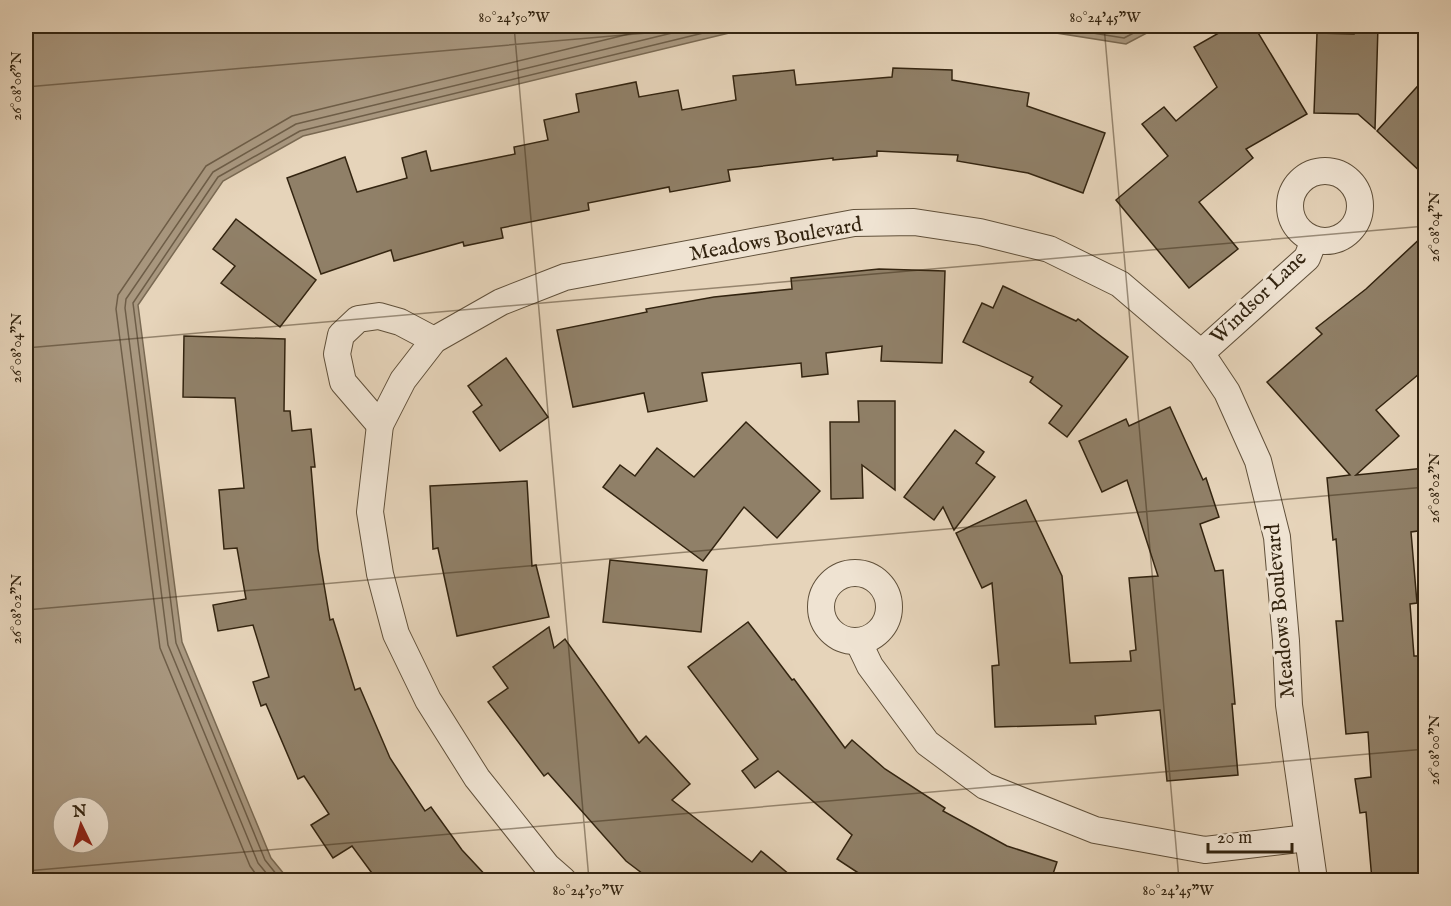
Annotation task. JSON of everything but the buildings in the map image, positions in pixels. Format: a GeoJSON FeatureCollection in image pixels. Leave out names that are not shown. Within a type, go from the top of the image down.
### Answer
{"type":"FeatureCollection","features":[{"type":"Feature","properties":{"kind":"street","name":"Meadows Boulevard"},"geometry":{"type":"LineString","coordinates":[[563,880],[547,866],[477,778],[428,700],[396,634],[380,574],[370,512],[380,425],[403,380],[434,340],[501,302],[565,278],[854,223],[914,222],[980,232],[1049,249],[1120,284],[1201,353],[1227,392],[1258,461],[1277,537],[1289,705],[1314,880]]}},
{"type":"Feature","properties":{"kind":"street","name":"Windsor Lane"},"geometry":{"type":"LineString","coordinates":[[1201,353],[1306,258],[1314,240]]}},
{"type":"Feature","properties":{"kind":"street"},"geometry":{"type":"LineString","coordinates":[[380,425],[343,382],[337,354],[341,335],[358,319],[379,316],[400,322],[434,340]]}},
{"type":"Feature","properties":{"kind":"street"},"geometry":{"type":"LineString","coordinates":[[858,641],[870,666],[927,743],[985,786],[1095,830],[1205,850],[1307,838]]}},
{"type":"Feature","properties":{"kind":"water"},"geometry":{"type":"Polygon","coordinates":[[[26,26],[758,26],[303,136],[223,181],[138,305],[182,642],[271,858],[289,880],[26,880],[26,26]]]}},
{"type":"Feature","properties":{"kind":"water"},"geometry":{"type":"Polygon","coordinates":[[[1012,26],[1160,26],[1126,44],[1012,26]]]}}]}
